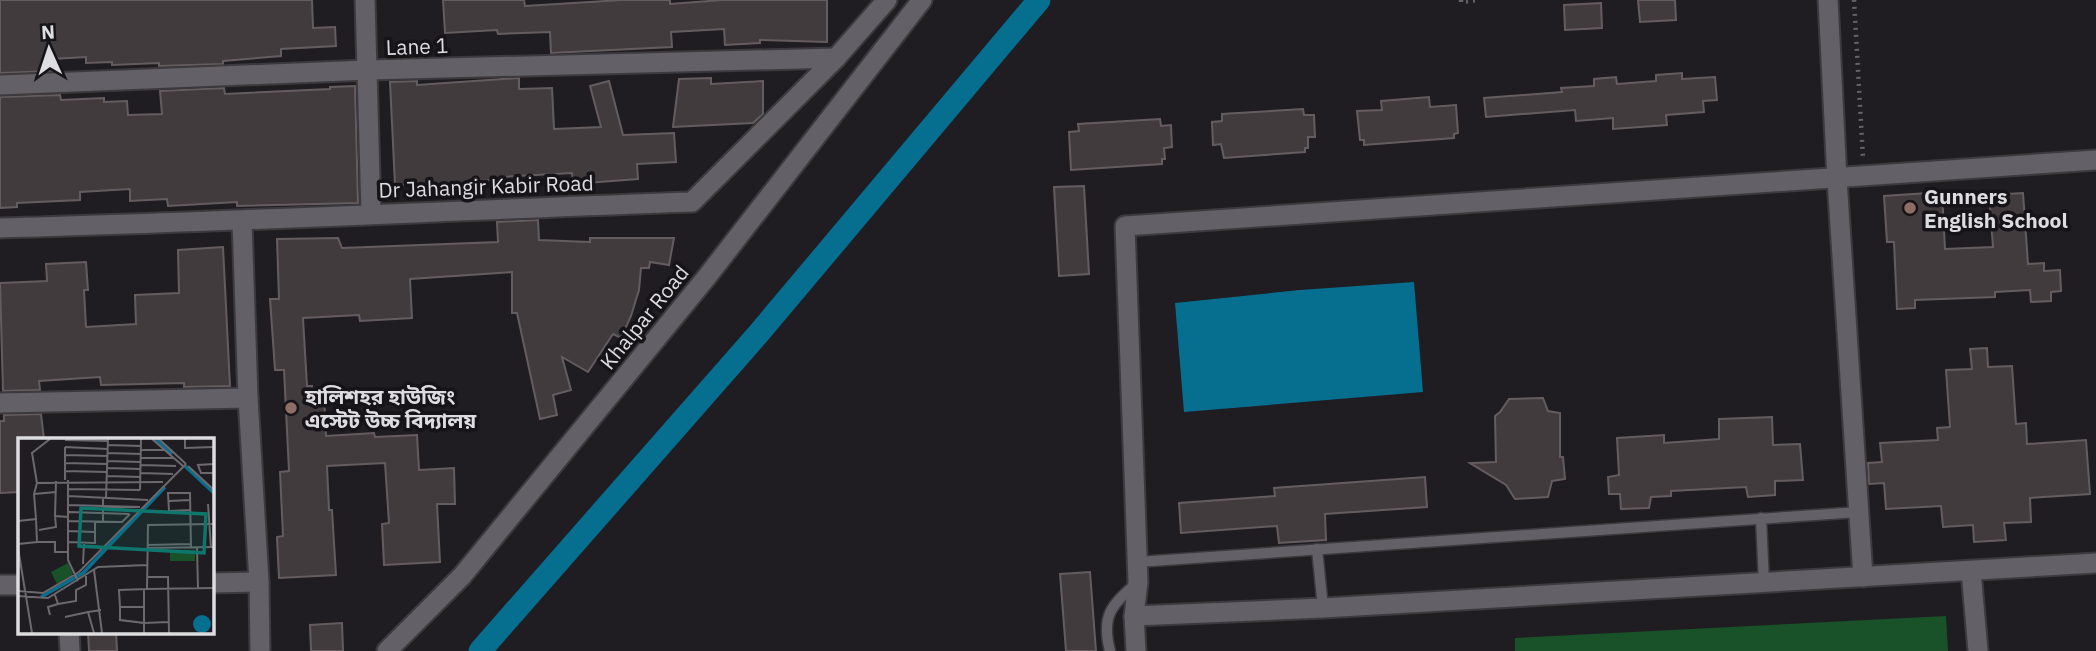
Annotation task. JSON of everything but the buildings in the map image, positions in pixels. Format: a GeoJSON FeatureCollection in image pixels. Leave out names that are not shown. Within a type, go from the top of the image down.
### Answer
{"type":"FeatureCollection","features":[{"type":"Feature","properties":{"kind":"street"},"geometry":{"type":"LineString","coordinates":[[365,0],[371,213]]}},
{"type":"Feature","properties":{"kind":"street","name":"Dr Jahangir Kabir Road"},"geometry":{"type":"LineString","coordinates":[[0,228],[692,202],[836,58],[887,0]]}},
{"type":"Feature","properties":{"kind":"street","name":"Khalpar Road"},"geometry":{"type":"LineString","coordinates":[[387,651],[461,576],[706,278],[922,0]]}},
{"type":"Feature","properties":{"kind":"street"},"geometry":{"type":"LineString","coordinates":[[1828,0],[1863,577]]}},
{"type":"Feature","properties":{"kind":"street","name":"Lane 1"},"geometry":{"type":"LineString","coordinates":[[0,85],[368,70],[836,58]]}},
{"type":"Feature","properties":{"kind":"street"},"geometry":{"type":"LineString","coordinates":[[1136,651],[1134,616],[1138,582],[1125,226],[2096,160]]}},
{"type":"Feature","properties":{"kind":"street"},"geometry":{"type":"LineString","coordinates":[[242,221],[260,651]]}},
{"type":"Feature","properties":{"kind":"street"},"geometry":{"type":"LineString","coordinates":[[0,403],[248,398]]}},
{"type":"Feature","properties":{"kind":"street"},"geometry":{"type":"LineString","coordinates":[[1134,616],[1323,608],[2096,563]]}},
{"type":"Feature","properties":{"kind":"street"},"geometry":{"type":"LineString","coordinates":[[1971,571],[1978,651]]}},
{"type":"Feature","properties":{"kind":"street"},"geometry":{"type":"LineString","coordinates":[[214,583],[259,582]]}},
{"type":"Feature","properties":{"kind":"street"},"geometry":{"type":"LineString","coordinates":[[0,585],[18,585]]}},
{"type":"Feature","properties":{"kind":"lane"},"geometry":{"type":"LineString","coordinates":[[1137,562],[1859,512]]}},
{"type":"Feature","properties":{"kind":"lane"},"geometry":{"type":"LineString","coordinates":[[1761,518],[1764,583]]}},
{"type":"Feature","properties":{"kind":"lane"},"geometry":{"type":"LineString","coordinates":[[1317,549],[1323,608]]}},
{"type":"Feature","properties":{"kind":"lane"},"geometry":{"type":"LineString","coordinates":[[1110,651],[1106,629],[1114,603],[1138,582]]}},
{"type":"Feature","properties":{"kind":"path"},"geometry":{"type":"LineString","coordinates":[[1461,0],[1478,0]]}},
{"type":"Feature","properties":{"kind":"path"},"geometry":{"type":"LineString","coordinates":[[1854,0],[1864,177]]}},
{"type":"Feature","properties":{"kind":"green space"},"geometry":{"type":"Polygon","coordinates":[[[1946,616],[1948,651],[1515,651],[1515,638],[1946,616]]]}},
{"type":"Feature","properties":{"kind":"water"},"geometry":{"type":"Polygon","coordinates":[[[1414,282],[1423,392],[1184,412],[1175,303],[1414,282]]]}},
{"type":"Feature","properties":{"kind":"waterway"},"geometry":{"type":"LineString","coordinates":[[480,651],[759,333],[1039,0]]}},
{"type":"Feature","properties":{"kind":"place","name":"Gunners English School"},"geometry":{"type":"Point","coordinates":[1910,208]}},
{"type":"Feature","properties":{"kind":"place","name":"হালিশহর হাউজিং এস্টেট উচ্চ বিদ্যালয়"},"geometry":{"type":"Point","coordinates":[291,408]}}]}
